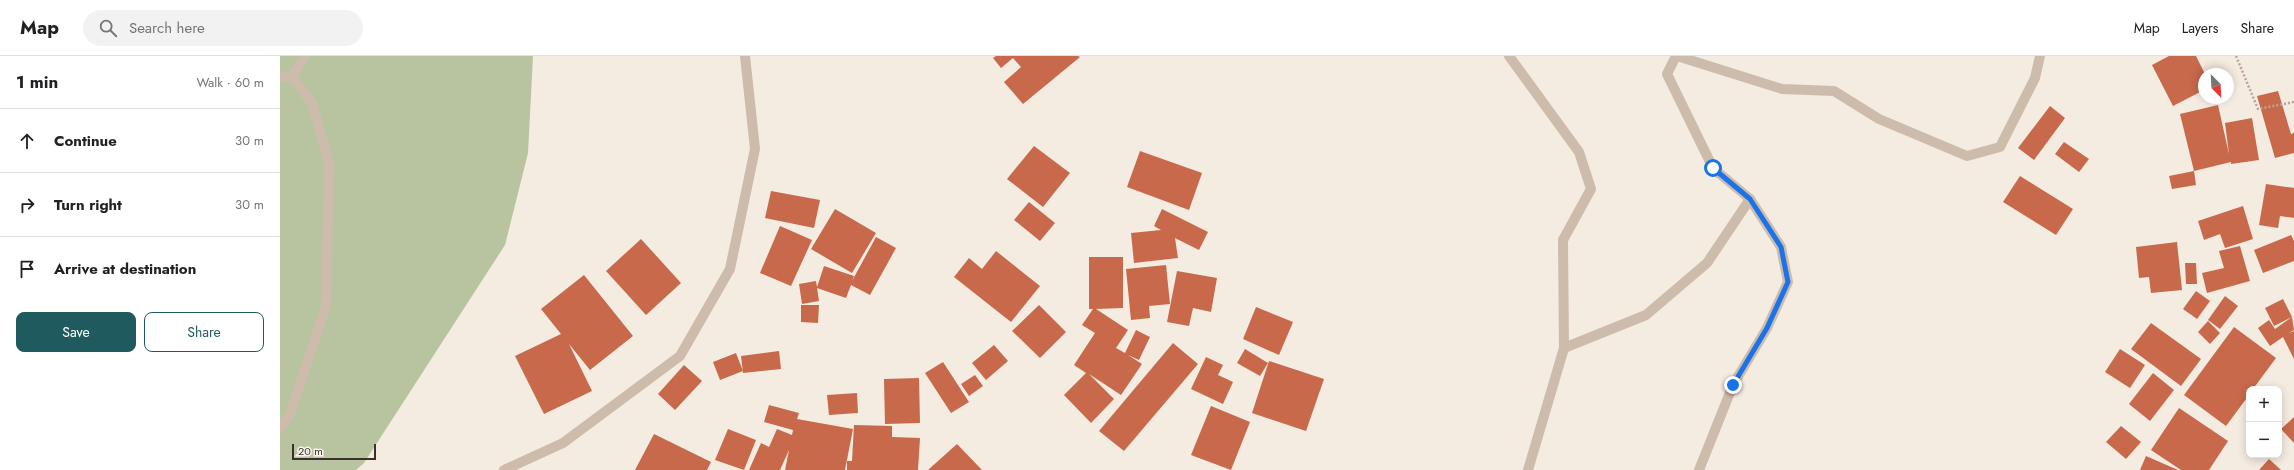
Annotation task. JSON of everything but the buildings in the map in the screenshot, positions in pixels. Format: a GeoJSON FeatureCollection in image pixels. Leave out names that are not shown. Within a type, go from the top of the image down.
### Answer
{"type":"FeatureCollection","features":[{"type":"Feature","properties":{"kind":"street"},"geometry":{"type":"LineString","coordinates":[[292,77],[304,56]]}},
{"type":"Feature","properties":{"kind":"street"},"geometry":{"type":"LineString","coordinates":[[504,470],[563,443],[680,356],[730,269],[755,148],[745,56]]}},
{"type":"Feature","properties":{"kind":"street"},"geometry":{"type":"LineString","coordinates":[[1509,56],[1579,152],[1591,189],[1563,240],[1564,348],[1528,470]]}},
{"type":"Feature","properties":{"kind":"street"},"geometry":{"type":"LineString","coordinates":[[1699,470],[1733,385],[1767,328],[1788,282],[1781,247],[1750,199],[1713,168],[1667,74],[1676,56],[1782,89],[1834,91],[1879,119],[1967,156],[2000,147],[2035,78],[2040,56]]}},
{"type":"Feature","properties":{"kind":"street"},"geometry":{"type":"LineString","coordinates":[[280,77],[292,77]]}},
{"type":"Feature","properties":{"kind":"street"},"geometry":{"type":"LineString","coordinates":[[280,429],[290,414],[326,306],[329,164],[312,103],[292,77]]}},
{"type":"Feature","properties":{"kind":"street"},"geometry":{"type":"LineString","coordinates":[[1564,348],[1646,316],[1706,263],[1750,199]]}},
{"type":"Feature","properties":{"kind":"path"},"geometry":{"type":"LineString","coordinates":[[2236,56],[2258,109],[2294,102]]}},
{"type":"Feature","properties":{"kind":"green space"},"geometry":{"type":"Polygon","coordinates":[[[280,56],[533,56],[528,153],[505,245],[364,463],[356,470],[280,470],[280,56]]]}},
{"type":"Feature","properties":{"kind":"route"},"geometry":{"type":"LineString","coordinates":[[1713,168],[1750,199],[1781,247],[1788,282],[1767,328],[1733,385]]}}]}
